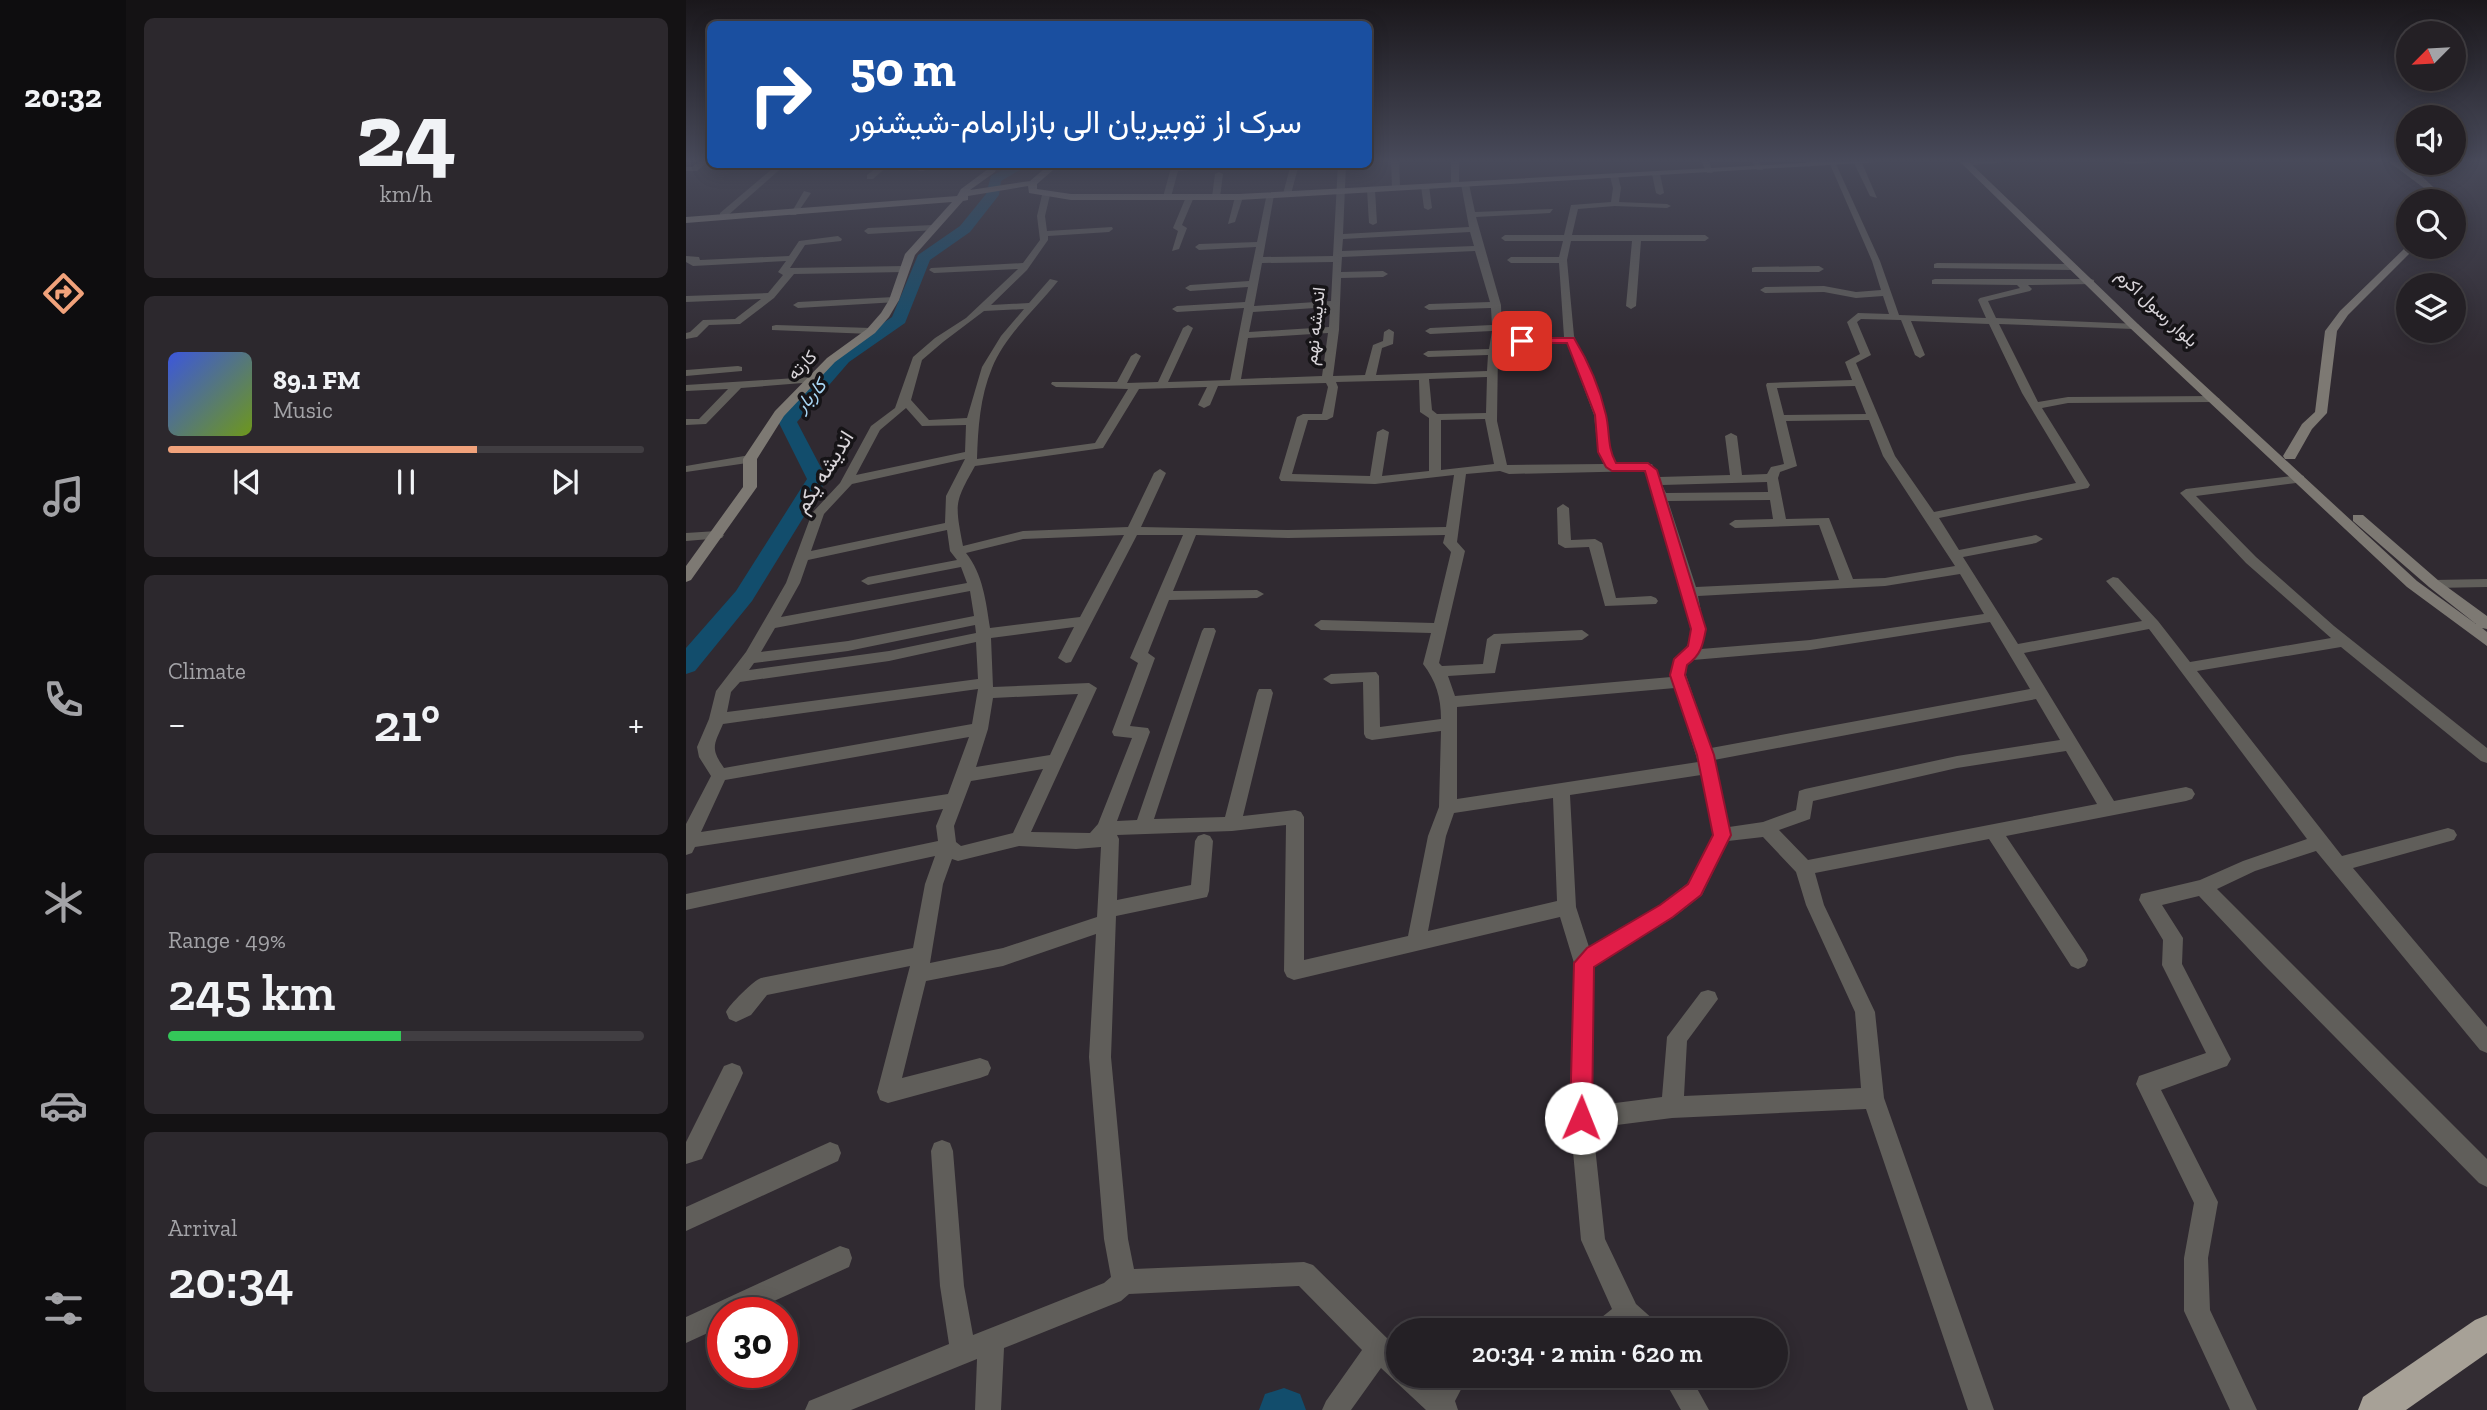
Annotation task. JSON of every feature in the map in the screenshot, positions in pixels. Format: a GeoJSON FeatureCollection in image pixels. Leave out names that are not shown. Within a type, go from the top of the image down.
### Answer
{"type":"FeatureCollection","features":[{"type":"Feature","properties":{"kind":"highway"},"geometry":{"type":"LineString","coordinates":[[2376,1410],[2487,1332]]}},
{"type":"Feature","properties":{"kind":"street","name":"کارته"},"geometry":{"type":"LineString","coordinates":[[686,577],[750,487],[750,459],[779,414],[831,360],[871,331],[894,300],[910,254],[936,225]]}},
{"type":"Feature","properties":{"kind":"street"},"geometry":{"type":"LineString","coordinates":[[972,421],[926,424],[905,400],[916,359],[982,308],[1025,266],[1044,240],[1042,225]]}},
{"type":"Feature","properties":{"kind":"street"},"geometry":{"type":"LineString","coordinates":[[1175,249],[1183,228],[1177,228],[1178,225]]}},
{"type":"Feature","properties":{"kind":"street"},"geometry":{"type":"LineString","coordinates":[[1235,382],[1265,225]]}},
{"type":"Feature","properties":{"kind":"street","name":"اندیشه نهم"},"geometry":{"type":"LineString","coordinates":[[1340,225],[1334,330],[1327,379],[1333,387],[1327,416],[1303,417],[1285,478],[1376,480]]}},
{"type":"Feature","properties":{"kind":"street"},"geometry":{"type":"LineString","coordinates":[[1473,225],[1496,305],[1497,341],[1493,352],[1491,416],[1501,467]]}},
{"type":"Feature","properties":{"kind":"street"},"geometry":{"type":"LineString","coordinates":[[1571,225],[1563,260],[1571,340],[1601,415],[1604,452],[1612,467]]}},
{"type":"Feature","properties":{"kind":"street"},"geometry":{"type":"LineString","coordinates":[[1860,225],[1876,261],[1885,293],[1920,355]]}},
{"type":"Feature","properties":{"kind":"street","name":"بلوار رسول اکرم"},"geometry":{"type":"LineString","coordinates":[[2032,225],[2134,326],[2214,399],[2434,584],[2487,624]]}},
{"type":"Feature","properties":{"kind":"street","name":"بلوار رسول اکرم"},"geometry":{"type":"LineString","coordinates":[[2037,225],[2282,457],[2300,480],[2412,584],[2487,640]]}},
{"type":"Feature","properties":{"kind":"street"},"geometry":{"type":"LineString","coordinates":[[868,231],[933,228]]}},
{"type":"Feature","properties":{"kind":"street"},"geometry":{"type":"LineString","coordinates":[[1043,234],[1109,229]]}},
{"type":"Feature","properties":{"kind":"street"},"geometry":{"type":"LineString","coordinates":[[1339,237],[1474,229]]}},
{"type":"Feature","properties":{"kind":"street"},"geometry":{"type":"LineString","coordinates":[[1630,306],[1637,237]]}},
{"type":"Feature","properties":{"kind":"street"},"geometry":{"type":"LineString","coordinates":[[1504,238],[1705,238]]}},
{"type":"Feature","properties":{"kind":"street"},"geometry":{"type":"LineString","coordinates":[[838,239],[802,243],[783,272],[818,269],[821,272],[853,272],[905,269]]}},
{"type":"Feature","properties":{"kind":"street"},"geometry":{"type":"LineString","coordinates":[[1199,247],[1262,244]]}},
{"type":"Feature","properties":{"kind":"street"},"geometry":{"type":"LineString","coordinates":[[1258,260],[1479,248]]}},
{"type":"Feature","properties":{"kind":"street"},"geometry":{"type":"LineString","coordinates":[[688,263],[794,258]]}},
{"type":"Feature","properties":{"kind":"street"},"geometry":{"type":"LineString","coordinates":[[2282,457],[2321,413],[2331,331],[2344,313],[2399,259]]}},
{"type":"Feature","properties":{"kind":"street"},"geometry":{"type":"LineString","coordinates":[[1511,260],[1563,260]]}},
{"type":"Feature","properties":{"kind":"street"},"geometry":{"type":"LineString","coordinates":[[1755,270],[1817,265],[1824,289]]}},
{"type":"Feature","properties":{"kind":"street"},"geometry":{"type":"LineString","coordinates":[[934,270],[1025,266]]}},
{"type":"Feature","properties":{"kind":"street"},"geometry":{"type":"LineString","coordinates":[[1937,267],[2074,267]]}},
{"type":"Feature","properties":{"kind":"street"},"geometry":{"type":"LineString","coordinates":[[686,336],[693,335],[706,323],[737,322],[771,296],[791,271]]}},
{"type":"Feature","properties":{"kind":"street"},"geometry":{"type":"LineString","coordinates":[[1338,275],[1383,274]]}},
{"type":"Feature","properties":{"kind":"street"},"geometry":{"type":"LineString","coordinates":[[979,1068],[888,1091],[919,965],[934,884],[947,846],[945,826],[980,729],[985,688],[982,630],[976,586],[962,557],[952,525],[952,496],[971,458],[972,421],[987,367],[1005,338],[1053,281]]}},
{"type":"Feature","properties":{"kind":"street"},"geometry":{"type":"LineString","coordinates":[[1935,282],[2091,282]]}},
{"type":"Feature","properties":{"kind":"street"},"geometry":{"type":"LineString","coordinates":[[1931,516],[2084,485],[2035,406],[1990,320],[1983,300],[2027,289],[2019,282]]}},
{"type":"Feature","properties":{"kind":"street"},"geometry":{"type":"LineString","coordinates":[[1190,288],[1253,284]]}},
{"type":"Feature","properties":{"kind":"street"},"geometry":{"type":"LineString","coordinates":[[1765,290],[1824,289],[1856,295],[1885,293]]}},
{"type":"Feature","properties":{"kind":"street"},"geometry":{"type":"LineString","coordinates":[[686,299],[771,296]]}},
{"type":"Feature","properties":{"kind":"street"},"geometry":{"type":"LineString","coordinates":[[798,305],[894,300]]}},
{"type":"Feature","properties":{"kind":"street"},"geometry":{"type":"LineString","coordinates":[[1177,309],[1336,304]]}},
{"type":"Feature","properties":{"kind":"street"},"geometry":{"type":"LineString","coordinates":[[1429,307],[1496,305]]}},
{"type":"Feature","properties":{"kind":"street"},"geometry":{"type":"LineString","coordinates":[[982,308],[1032,306]]}},
{"type":"Feature","properties":{"kind":"street"},"geometry":{"type":"LineString","coordinates":[[2108,807],[1931,516],[1889,457],[1850,362],[1866,355],[1852,322],[1858,316],[2134,326]]}},
{"type":"Feature","properties":{"kind":"street"},"geometry":{"type":"LineString","coordinates":[[776,328],[871,331]]}},
{"type":"Feature","properties":{"kind":"street"},"geometry":{"type":"LineString","coordinates":[[1162,384],[1188,328]]}},
{"type":"Feature","properties":{"kind":"street"},"geometry":{"type":"LineString","coordinates":[[1430,331],[1497,328]]}},
{"type":"Feature","properties":{"kind":"street"},"geometry":{"type":"LineString","coordinates":[[1244,335],[1334,330]]}},
{"type":"Feature","properties":{"kind":"street"},"geometry":{"type":"LineString","coordinates":[[1370,378],[1378,345],[1388,344],[1389,332]]}},
{"type":"Feature","properties":{"kind":"street"},"geometry":{"type":"LineString","coordinates":[[1497,341],[1571,340]]}},
{"type":"Feature","properties":{"kind":"street"},"geometry":{"type":"LineString","coordinates":[[1428,354],[1493,352]]}},
{"type":"Feature","properties":{"kind":"street"},"geometry":{"type":"LineString","coordinates":[[1120,386],[1136,356]]}},
{"type":"Feature","properties":{"kind":"street"},"geometry":{"type":"LineString","coordinates":[[686,373],[738,369]]}},
{"type":"Feature","properties":{"kind":"street"},"geometry":{"type":"LineString","coordinates":[[1056,384],[1135,386],[1493,374]]}},
{"type":"Feature","properties":{"kind":"street"},"geometry":{"type":"LineString","coordinates":[[1424,378],[1426,412],[1435,416],[1491,416]]}},
{"type":"Feature","properties":{"kind":"street"},"geometry":{"type":"LineString","coordinates":[[686,388],[811,380]]}},
{"type":"Feature","properties":{"kind":"street"},"geometry":{"type":"LineString","coordinates":[[1204,405],[1215,382]]}},
{"type":"Feature","properties":{"kind":"street"},"geometry":{"type":"LineString","coordinates":[[1780,523],[1772,478],[1775,470],[1791,466],[1771,385],[1859,383]]}},
{"type":"Feature","properties":{"kind":"street"},"geometry":{"type":"LineString","coordinates":[[686,422],[702,422],[739,384]]}},
{"type":"Feature","properties":{"kind":"street"},"geometry":{"type":"LineString","coordinates":[[847,481],[971,458],[1099,446],[1135,386]]}},
{"type":"Feature","properties":{"kind":"street"},"geometry":{"type":"LineString","coordinates":[[2035,406],[2068,400],[2214,399]]}},
{"type":"Feature","properties":{"kind":"street","name":"اندیشه یکم"},"geometry":{"type":"LineString","coordinates":[[720,775],[707,757],[705,747],[717,719],[724,691],[769,624],[804,557],[818,513],[847,481],[875,428],[900,410],[905,400]]}},
{"type":"Feature","properties":{"kind":"street"},"geometry":{"type":"LineString","coordinates":[[1435,416],[1435,474]]}},
{"type":"Feature","properties":{"kind":"street"},"geometry":{"type":"LineString","coordinates":[[1779,418],[1874,417]]}},
{"type":"Feature","properties":{"kind":"street"},"geometry":{"type":"LineString","coordinates":[[1383,432],[1376,480],[1501,467],[1509,470],[1648,467],[1658,489],[1699,629],[1691,655]]}},
{"type":"Feature","properties":{"kind":"street"},"geometry":{"type":"LineString","coordinates":[[1731,436],[1736,478]]}},
{"type":"Feature","properties":{"kind":"street"},"geometry":{"type":"LineString","coordinates":[[690,469],[750,459]]}},
{"type":"Feature","properties":{"kind":"street"},"geometry":{"type":"LineString","coordinates":[[1416,942],[1437,836],[1448,807],[1449,702],[1439,671],[1431,664],[1458,551],[1450,543],[1461,470]]}},
{"type":"Feature","properties":{"kind":"street"},"geometry":{"type":"LineString","coordinates":[[1066,657],[1106,579],[1114,569],[1160,472]]}},
{"type":"Feature","properties":{"kind":"street"},"geometry":{"type":"LineString","coordinates":[[1658,489],[1736,478],[1772,478]]}},
{"type":"Feature","properties":{"kind":"street"},"geometry":{"type":"LineString","coordinates":[[2300,480],[2186,493],[2251,560],[2487,757]]}},
{"type":"Feature","properties":{"kind":"street"},"geometry":{"type":"LineString","coordinates":[[1658,489],[1776,496]]}},
{"type":"Feature","properties":{"kind":"street"},"geometry":{"type":"LineString","coordinates":[[1563,508],[1565,544],[1595,543],[1610,603],[1651,601]]}},
{"type":"Feature","properties":{"kind":"street"},"geometry":{"type":"LineString","coordinates":[[1735,524],[1824,521],[1830,542],[1849,584]]}},
{"type":"Feature","properties":{"kind":"street"},"geometry":{"type":"LineString","coordinates":[[804,557],[952,525]]}},
{"type":"Feature","properties":{"kind":"street"},"geometry":{"type":"LineString","coordinates":[[869,581],[962,557],[1023,535],[1132,531],[1287,534],[1451,531]]}},
{"type":"Feature","properties":{"kind":"street"},"geometry":{"type":"LineString","coordinates":[[1100,834],[1142,732],[1120,732],[1147,658],[1138,658],[1191,532]]}},
{"type":"Feature","properties":{"kind":"street"},"geometry":{"type":"LineString","coordinates":[[686,537],[717,535]]}},
{"type":"Feature","properties":{"kind":"street"},"geometry":{"type":"LineString","coordinates":[[1954,555],[2036,539]]}},
{"type":"Feature","properties":{"kind":"street"},"geometry":{"type":"LineString","coordinates":[[1690,592],[1885,582],[1962,569]]}},
{"type":"Feature","properties":{"kind":"street"},"geometry":{"type":"LineString","coordinates":[[2113,581],[2153,624],[2320,842],[2487,1043]]}},
{"type":"Feature","properties":{"kind":"street"},"geometry":{"type":"LineString","coordinates":[[2434,584],[2487,583]]}},
{"type":"Feature","properties":{"kind":"street"},"geometry":{"type":"LineString","coordinates":[[769,624],[976,586]]}},
{"type":"Feature","properties":{"kind":"street"},"geometry":{"type":"LineString","coordinates":[[1162,596],[1257,594]]}},
{"type":"Feature","properties":{"kind":"street"},"geometry":{"type":"LineString","coordinates":[[1584,963],[1594,954],[1667,911],[1695,889],[1722,835],[1707,761],[1679,682],[1680,663],[1691,655],[1810,645],[1994,617]]}},
{"type":"Feature","properties":{"kind":"street"},"geometry":{"type":"LineString","coordinates":[[748,659],[982,630],[1084,621]]}},
{"type":"Feature","properties":{"kind":"street"},"geometry":{"type":"LineString","coordinates":[[2014,650],[2153,624]]}},
{"type":"Feature","properties":{"kind":"street"},"geometry":{"type":"LineString","coordinates":[[1321,625],[1440,628]]}},
{"type":"Feature","properties":{"kind":"street"},"geometry":{"type":"LineString","coordinates":[[735,677],[889,656],[982,630]]}},
{"type":"Feature","properties":{"kind":"street"},"geometry":{"type":"LineString","coordinates":[[1143,827],[1209,631]]}},
{"type":"Feature","properties":{"kind":"street"},"geometry":{"type":"LineString","coordinates":[[1439,671],[1490,669],[1494,639],[1582,635]]}},
{"type":"Feature","properties":{"kind":"street"},"geometry":{"type":"LineString","coordinates":[[2186,668],[2345,641]]}},
{"type":"Feature","properties":{"kind":"street"},"geometry":{"type":"LineString","coordinates":[[1331,679],[1371,676],[1372,734],[1447,724]]}},
{"type":"Feature","properties":{"kind":"street"},"geometry":{"type":"LineString","coordinates":[[1449,702],[1679,682]]}},
{"type":"Feature","properties":{"kind":"street"},"geometry":{"type":"LineString","coordinates":[[717,719],[985,688],[1089,688],[1019,839]]}},
{"type":"Feature","properties":{"kind":"street"},"geometry":{"type":"LineString","coordinates":[[1232,824],[1265,693]]}},
{"type":"Feature","properties":{"kind":"street"},"geometry":{"type":"LineString","coordinates":[[1448,807],[1561,790],[2041,693]]}},
{"type":"Feature","properties":{"kind":"street"},"geometry":{"type":"LineString","coordinates":[[956,800],[687,845],[698,815],[720,775],[980,729]]}},
{"type":"Feature","properties":{"kind":"street"},"geometry":{"type":"LineString","coordinates":[[1722,835],[1767,829],[1804,814],[1805,796],[1957,762],[2071,744]]}},
{"type":"Feature","properties":{"kind":"street"},"geometry":{"type":"LineString","coordinates":[[965,775],[1053,761]]}},
{"type":"Feature","properties":{"kind":"street"},"geometry":{"type":"LineString","coordinates":[[1561,790],[1567,907],[1584,963],[1581,1118],[1593,1240],[1627,1313],[1633,1318]]}},
{"type":"Feature","properties":{"kind":"street"},"geometry":{"type":"LineString","coordinates":[[1804,868],[2186,794]]}},
{"type":"Feature","properties":{"kind":"street"},"geometry":{"type":"LineString","coordinates":[[686,902],[947,846],[958,854],[1019,839],[1100,834],[1143,827],[1232,824],[1295,817],[1294,971],[1567,907]]}},
{"type":"Feature","properties":{"kind":"street"},"geometry":{"type":"LineString","coordinates":[[1767,829],[1804,868],[1815,905],[1865,1012],[1867,1054],[1874,1098],[1981,1410]]}},
{"type":"Feature","properties":{"kind":"street"},"geometry":{"type":"LineString","coordinates":[[1993,831],[2078,960]]}},
{"type":"Feature","properties":{"kind":"street"},"geometry":{"type":"LineString","coordinates":[[1100,834],[1110,839],[1100,1056],[1116,1239],[1124,1282]]}},
{"type":"Feature","properties":{"kind":"street"},"geometry":{"type":"LineString","coordinates":[[2339,864],[2448,835]]}},
{"type":"Feature","properties":{"kind":"street"},"geometry":{"type":"LineString","coordinates":[[736,1012],[744,1008],[761,987],[919,965],[1003,957],[1106,917],[1200,891],[1204,841]]}},
{"type":"Feature","properties":{"kind":"street"},"geometry":{"type":"LineString","coordinates":[[2244,1410],[2197,1311],[2196,1258],[2206,1202],[2147,1084],[2220,1059],[2172,965],[2173,938],[2148,900],[2203,887],[2249,866],[2320,842]]}},
{"type":"Feature","properties":{"kind":"street"},"geometry":{"type":"LineString","coordinates":[[2203,887],[2271,959],[2487,1175]]}},
{"type":"Feature","properties":{"kind":"street"},"geometry":{"type":"LineString","coordinates":[[1672,1107],[1677,1037],[1708,999]]}},
{"type":"Feature","properties":{"kind":"street"},"geometry":{"type":"LineString","coordinates":[[686,1153],[694,1151],[732,1073]]}},
{"type":"Feature","properties":{"kind":"street"},"geometry":{"type":"LineString","coordinates":[[1581,1118],[1672,1107],[1874,1098]]}},
{"type":"Feature","properties":{"kind":"street"},"geometry":{"type":"LineString","coordinates":[[942,1151],[952,1286],[963,1351]]}},
{"type":"Feature","properties":{"kind":"street"},"geometry":{"type":"LineString","coordinates":[[686,1219],[830,1153]]}},
{"type":"Feature","properties":{"kind":"street"},"geometry":{"type":"LineString","coordinates":[[757,1297],[840,1258]]}},
{"type":"Feature","properties":{"kind":"street"},"geometry":{"type":"LineString","coordinates":[[818,1410],[963,1351],[991,1343],[1112,1292],[1124,1282],[1304,1274],[1381,1361],[1335,1410]]}},
{"type":"Feature","properties":{"kind":"street"},"geometry":{"type":"LineString","coordinates":[[1621,1318],[1627,1313]]}},
{"type":"Feature","properties":{"kind":"street"},"geometry":{"type":"LineString","coordinates":[[686,1330],[707,1320]]}},
{"type":"Feature","properties":{"kind":"street"},"geometry":{"type":"LineString","coordinates":[[988,1410],[991,1343]]}},
{"type":"Feature","properties":{"kind":"street"},"geometry":{"type":"LineString","coordinates":[[1420,1388],[1441,1407],[1450,1388]]}},
{"type":"Feature","properties":{"kind":"street"},"geometry":{"type":"LineString","coordinates":[[1682,1388],[1696,1410]]}},
{"type":"Feature","properties":{"kind":"waterway","name":"کاربار"},"geometry":{"type":"LineString","coordinates":[[686,665],[744,596],[817,479],[787,421],[843,358],[899,320],[923,258],[968,225]]}},
{"type":"Feature","properties":{"kind":"route"},"geometry":{"type":"LineString","coordinates":[[1522,341],[1571,340],[1601,415],[1604,452],[1612,467],[1648,467],[1656,481],[1699,629],[1696,646],[1691,655],[1680,663],[1678,675],[1705,755],[1722,835],[1695,889],[1667,911],[1594,954],[1584,963],[1581,1118]]}}]}
